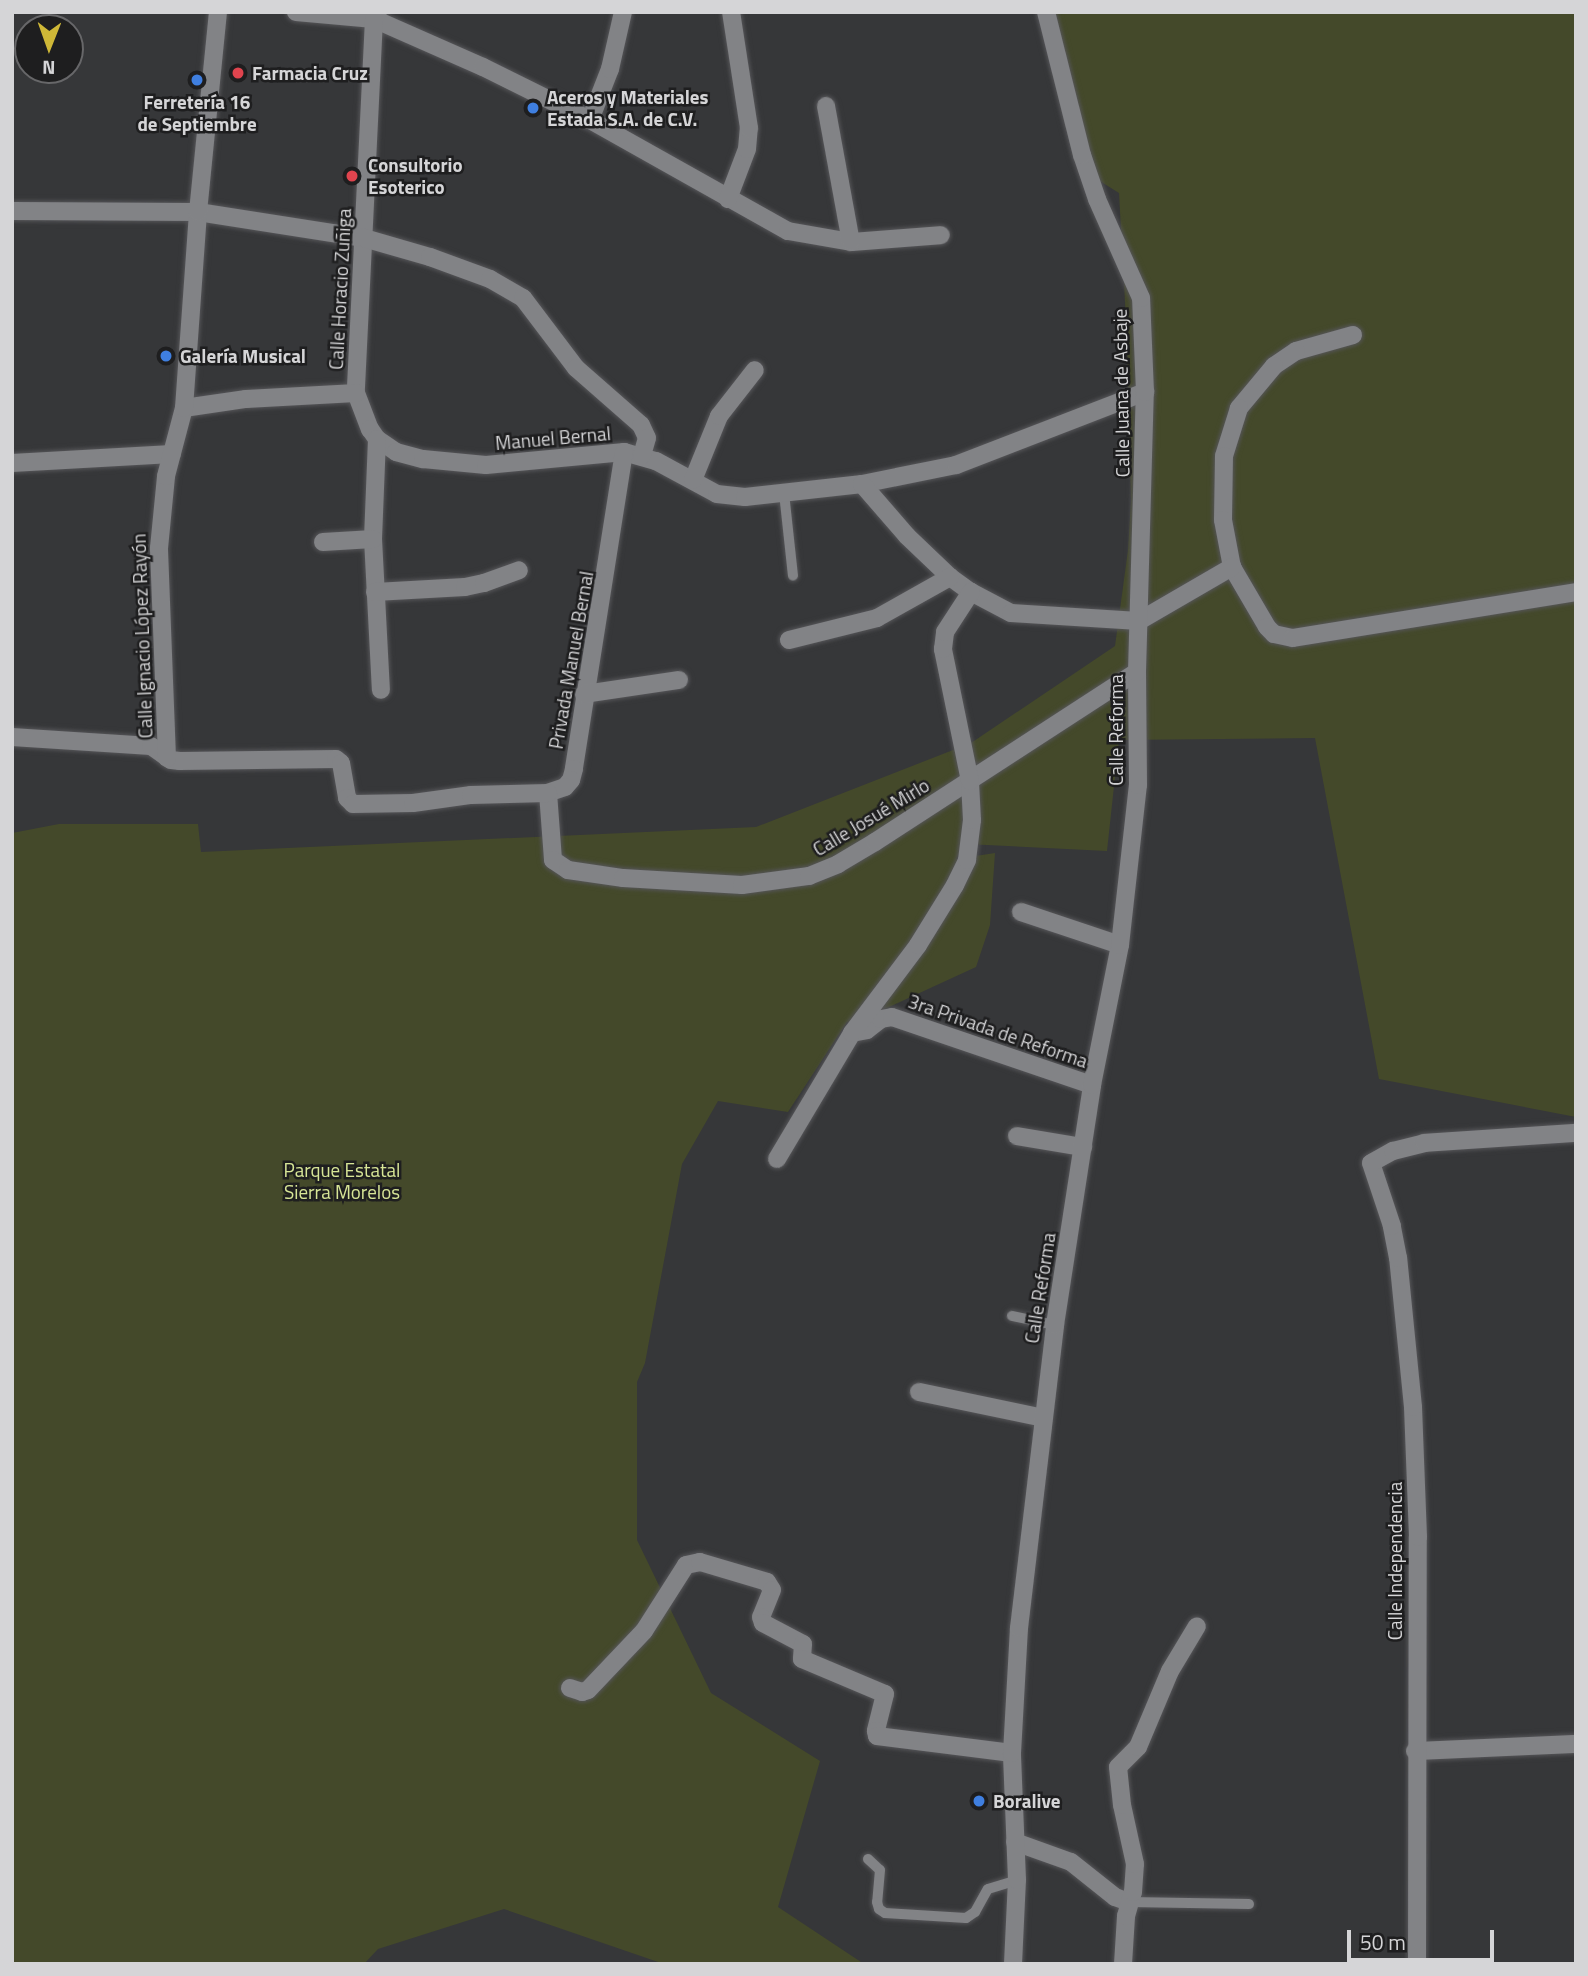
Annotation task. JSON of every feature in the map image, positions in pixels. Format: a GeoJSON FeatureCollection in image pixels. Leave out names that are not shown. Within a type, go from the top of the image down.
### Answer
{"type":"FeatureCollection","features":[{"type":"Feature","properties":{"kind":"street","name":"Calle Ignacio López Rayón"},"geometry":{"type":"LineString","coordinates":[[167,758],[159,548],[162,503],[184,408],[198,212],[218,12]]}},
{"type":"Feature","properties":{"kind":"street"},"geometry":{"type":"LineString","coordinates":[[296,12],[376,16],[590,120],[728,200],[788,231],[850,242],[941,236]]}},
{"type":"Feature","properties":{"kind":"street"},"geometry":{"type":"LineString","coordinates":[[590,120],[610,69],[623,12]]}},
{"type":"Feature","properties":{"kind":"street"},"geometry":{"type":"LineString","coordinates":[[728,200],[747,149],[749,128],[731,12]]}},
{"type":"Feature","properties":{"kind":"street","name":"Calle Juana de Asbaje"},"geometry":{"type":"LineString","coordinates":[[1046,12],[1082,155],[1097,199],[1141,298],[1145,392],[1139,621]]}},
{"type":"Feature","properties":{"kind":"street","name":"Calle Horacio Zuñiga"},"geometry":{"type":"LineString","coordinates":[[356,393],[376,16]]}},
{"type":"Feature","properties":{"kind":"street"},"geometry":{"type":"LineString","coordinates":[[826,106],[850,242]]}},
{"type":"Feature","properties":{"kind":"street"},"geometry":{"type":"LineString","coordinates":[[12,211],[198,212],[365,238],[430,257],[509,288],[523,298],[576,368],[645,431],[647,444],[642,456]]}},
{"type":"Feature","properties":{"kind":"street"},"geometry":{"type":"LineString","coordinates":[[1353,335],[1296,351],[1274,366],[1239,408],[1224,456],[1223,520],[1232,567],[1267,627],[1283,638],[1576,592]]}},
{"type":"Feature","properties":{"kind":"street"},"geometry":{"type":"LineString","coordinates":[[693,480],[719,416],[755,370]]}},
{"type":"Feature","properties":{"kind":"street","name":"Manuel Bernal"},"geometry":{"type":"LineString","coordinates":[[377,439],[396,453],[423,460],[476,464],[518,463],[624,452],[642,456],[717,494],[732,496],[784,493],[862,484],[956,465],[1145,392]]}},
{"type":"Feature","properties":{"kind":"street"},"geometry":{"type":"LineString","coordinates":[[184,408],[246,399],[356,393],[361,411],[377,439],[373,539],[381,690]]}},
{"type":"Feature","properties":{"kind":"street","name":"Privada Manuel Bernal"},"geometry":{"type":"LineString","coordinates":[[548,793],[559,790],[571,780],[610,553],[624,452]]}},
{"type":"Feature","properties":{"kind":"street"},"geometry":{"type":"LineString","coordinates":[[12,463],[172,454]]}},
{"type":"Feature","properties":{"kind":"street"},"geometry":{"type":"LineString","coordinates":[[862,484],[907,537],[950,577],[971,592],[1012,613],[1139,621],[1232,567]]}},
{"type":"Feature","properties":{"kind":"street"},"geometry":{"type":"LineString","coordinates":[[323,542],[373,539]]}},
{"type":"Feature","properties":{"kind":"street"},"geometry":{"type":"LineString","coordinates":[[375,592],[465,587],[484,583],[519,569]]}},
{"type":"Feature","properties":{"kind":"street"},"geometry":{"type":"LineString","coordinates":[[789,640],[877,618],[950,577]]}},
{"type":"Feature","properties":{"kind":"street"},"geometry":{"type":"LineString","coordinates":[[777,1159],[852,1033],[918,945],[967,860],[971,839],[970,781],[943,649],[945,632],[971,592]]}},
{"type":"Feature","properties":{"kind":"street","name":"Calle Reforma"},"geometry":{"type":"LineString","coordinates":[[1013,1964],[1017,1880],[1012,1754],[1018,1628],[1055,1325],[1092,1085],[1120,945],[1138,785],[1139,621]]}},
{"type":"Feature","properties":{"kind":"street","name":"Calle Josué Mirlo"},"geometry":{"type":"LineString","coordinates":[[548,793],[553,860],[568,870],[622,878],[742,885],[809,876],[838,864],[1138,672]]}},
{"type":"Feature","properties":{"kind":"street"},"geometry":{"type":"LineString","coordinates":[[584,694],[679,680]]}},
{"type":"Feature","properties":{"kind":"street"},"geometry":{"type":"LineString","coordinates":[[12,737],[151,746],[162,751],[167,758],[180,761],[336,759],[341,763],[347,798],[353,804],[413,803],[471,795],[548,793]]}},
{"type":"Feature","properties":{"kind":"street"},"geometry":{"type":"LineString","coordinates":[[1021,912],[1120,945]]}},
{"type":"Feature","properties":{"kind":"street","name":"3ra Privada de Reforma"},"geometry":{"type":"LineString","coordinates":[[852,1033],[867,1030],[881,1019],[892,1017],[1092,1085]]}},
{"type":"Feature","properties":{"kind":"street","name":"Calle Independencia"},"geometry":{"type":"LineString","coordinates":[[1417,1964],[1415,1751],[1418,1537],[1413,1407],[1398,1258],[1392,1226],[1371,1163],[1393,1151],[1424,1143],[1576,1133]]}},
{"type":"Feature","properties":{"kind":"street"},"geometry":{"type":"LineString","coordinates":[[1017,1136],[1083,1147]]}},
{"type":"Feature","properties":{"kind":"street"},"geometry":{"type":"LineString","coordinates":[[919,1392],[1043,1418]]}},
{"type":"Feature","properties":{"kind":"street"},"geometry":{"type":"LineString","coordinates":[[570,1688],[582,1692],[588,1690],[645,1630],[690,1562],[699,1562],[771,1585],[772,1590],[761,1617],[763,1623],[803,1644],[802,1659],[885,1695],[877,1736],[1012,1754]]}},
{"type":"Feature","properties":{"kind":"street"},"geometry":{"type":"LineString","coordinates":[[1122,1900],[1133,1892],[1135,1864],[1122,1805],[1118,1767],[1138,1747],[1170,1671],[1197,1626]]}},
{"type":"Feature","properties":{"kind":"street"},"geometry":{"type":"LineString","coordinates":[[1415,1751],[1576,1744]]}},
{"type":"Feature","properties":{"kind":"street"},"geometry":{"type":"LineString","coordinates":[[1015,1842],[1071,1862],[1122,1900]]}},
{"type":"Feature","properties":{"kind":"street"},"geometry":{"type":"LineString","coordinates":[[1122,1900],[1123,1964]]}},
{"type":"Feature","properties":{"kind":"lane"},"geometry":{"type":"LineString","coordinates":[[784,493],[793,576]]}},
{"type":"Feature","properties":{"kind":"lane"},"geometry":{"type":"LineString","coordinates":[[1012,1316],[1055,1325]]}},
{"type":"Feature","properties":{"kind":"lane"},"geometry":{"type":"LineString","coordinates":[[868,1859],[880,1870],[877,1902],[879,1909],[885,1913],[966,1919],[975,1912],[988,1889],[1017,1880]]}},
{"type":"Feature","properties":{"kind":"lane"},"geometry":{"type":"LineString","coordinates":[[1122,1900],[1249,1904]]}},
{"type":"Feature","properties":{"kind":"green space","name":"Parque Estatal Sierra Morelos"},"geometry":{"type":"Polygon","coordinates":[[[1046,12],[1576,12],[1576,1117],[1379,1079],[1315,738],[1119,740],[1107,851],[966,844],[956,859],[995,853],[990,925],[976,967],[863,1019],[847,1022],[788,1112],[718,1101],[682,1164],[645,1363],[637,1382],[637,1540],[711,1693],[820,1761],[778,1907],[864,1964],[664,1964],[504,1909],[378,1949],[364,1964],[12,1964],[12,833],[59,824],[198,824],[201,852],[756,827],[971,743],[1115,646],[1128,550],[1131,501],[1127,338],[1119,193],[1087,173],[1046,12]]]}},
{"type":"Feature","properties":{"kind":"place","name":"Farmacia Cruz"},"geometry":{"type":"Point","coordinates":[238,73]}},
{"type":"Feature","properties":{"kind":"place","name":"Ferretería 16 de Septiembre"},"geometry":{"type":"Point","coordinates":[197,80]}},
{"type":"Feature","properties":{"kind":"place","name":"Aceros y Materiales Estada S.A. de C.V."},"geometry":{"type":"Point","coordinates":[533,108]}},
{"type":"Feature","properties":{"kind":"place","name":"Consultorio Esoterico"},"geometry":{"type":"Point","coordinates":[352,176]}},
{"type":"Feature","properties":{"kind":"place","name":"Galería Musical"},"geometry":{"type":"Point","coordinates":[166,356]}},
{"type":"Feature","properties":{"kind":"place","name":"Boralive"},"geometry":{"type":"Point","coordinates":[979,1801]}}]}
